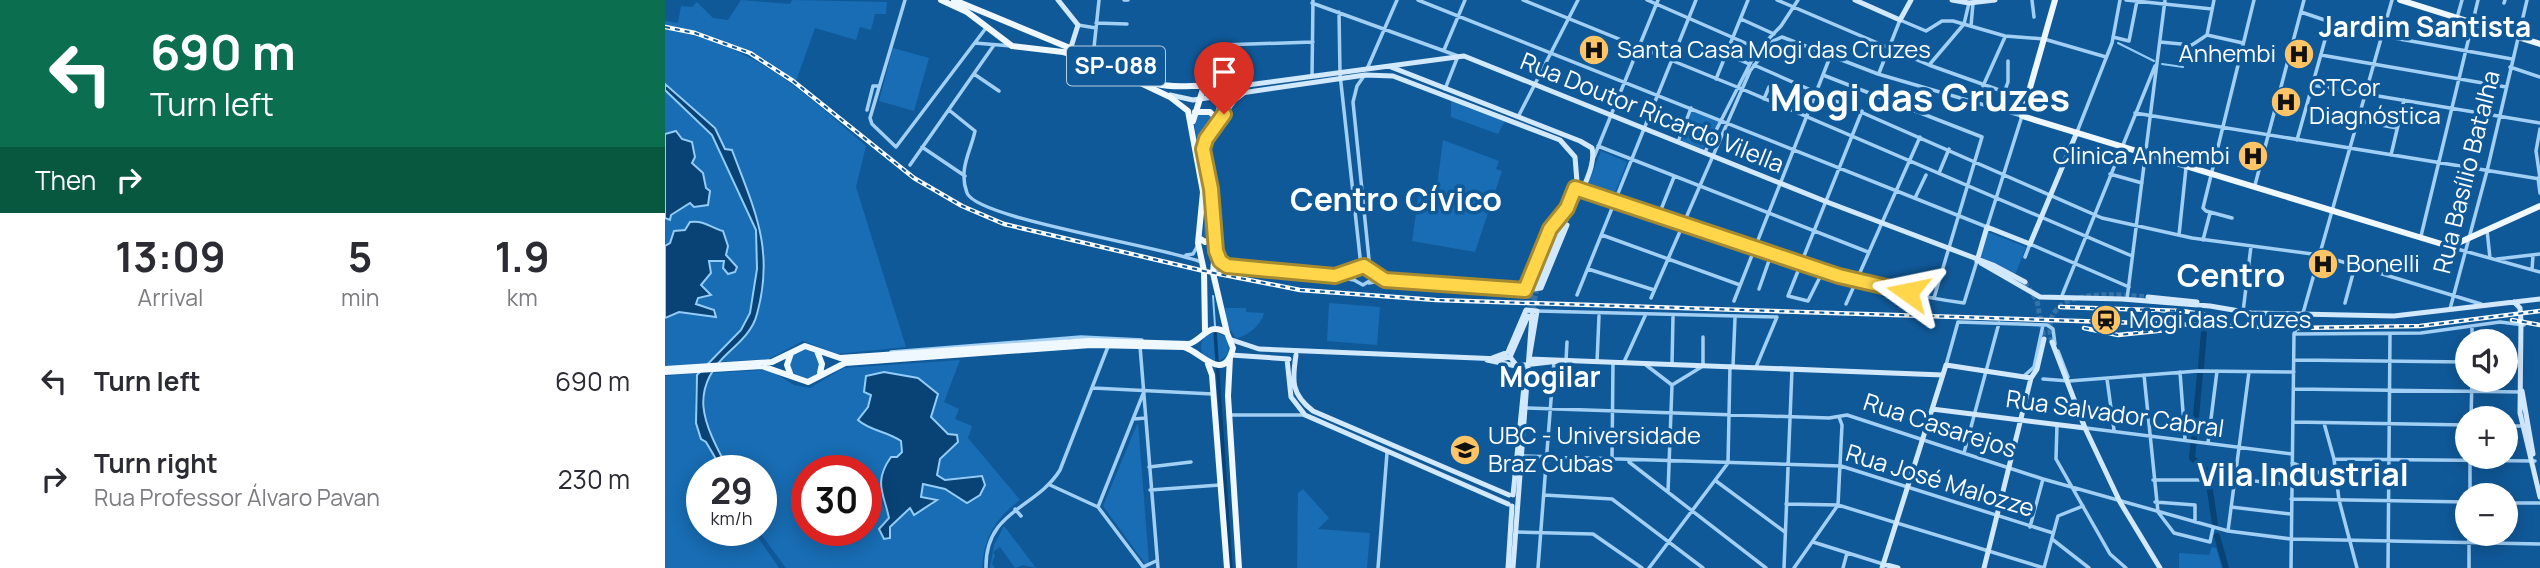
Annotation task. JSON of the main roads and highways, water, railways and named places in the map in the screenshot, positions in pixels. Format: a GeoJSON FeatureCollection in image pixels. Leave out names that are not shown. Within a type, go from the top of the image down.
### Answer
{"type":"FeatureCollection","features":[{"type":"Feature","properties":{"kind":"main road","name":"SP-088"},"geometry":{"type":"LineString","coordinates":[[941,0],[967,12],[998,43],[1070,50],[1164,86],[1212,85],[1226,92],[1243,93],[1366,72],[1393,71],[1517,119],[1560,140],[1570,149]]}},
{"type":"Feature","properties":{"kind":"main road","name":"SP-088"},"geometry":{"type":"LineString","coordinates":[[954,0],[1180,98],[1199,100],[1226,92],[1340,76]]}},
{"type":"Feature","properties":{"kind":"main road"},"geometry":{"type":"LineString","coordinates":[[1058,0],[1078,25],[1070,50]]}},
{"type":"Feature","properties":{"kind":"main road"},"geometry":{"type":"LineString","coordinates":[[1855,0],[1900,20],[1911,0]]}},
{"type":"Feature","properties":{"kind":"main road"},"geometry":{"type":"LineString","coordinates":[[1952,0],[1995,0]]}},
{"type":"Feature","properties":{"kind":"main road"},"geometry":{"type":"LineString","coordinates":[[2055,0],[2022,116],[2445,245],[2469,239],[2540,206]]}},
{"type":"Feature","properties":{"kind":"main road"},"geometry":{"type":"LineString","coordinates":[[2400,0],[2540,44]]}},
{"type":"Feature","properties":{"kind":"main road"},"geometry":{"type":"LineString","coordinates":[[1891,16],[1900,16],[1906,10]]}},
{"type":"Feature","properties":{"kind":"main road"},"geometry":{"type":"LineString","coordinates":[[985,30],[994,16]]}},
{"type":"Feature","properties":{"kind":"main road"},"geometry":{"type":"LineString","coordinates":[[998,43],[1010,23]]}},
{"type":"Feature","properties":{"kind":"main road","name":"Rua Doutor Ricardo Vilella"},"geometry":{"type":"LineString","coordinates":[[1393,71],[1458,56],[1977,261]]}},
{"type":"Feature","properties":{"kind":"main road","name":"SP-088"},"geometry":{"type":"LineString","coordinates":[[1366,72],[1374,75],[1393,71],[1580,141],[1592,148],[1594,158],[1578,189]]}},
{"type":"Feature","properties":{"kind":"main road"},"geometry":{"type":"LineString","coordinates":[[1192,124],[1204,87],[1212,85]]}},
{"type":"Feature","properties":{"kind":"main road"},"geometry":{"type":"LineString","coordinates":[[1157,90],[1186,108],[1192,124],[1203,192],[1199,240],[1203,263],[1205,331]]}},
{"type":"Feature","properties":{"kind":"main road"},"geometry":{"type":"LineString","coordinates":[[1224,114],[1226,92]]}},
{"type":"Feature","properties":{"kind":"main road"},"geometry":{"type":"LineString","coordinates":[[1239,568],[1227,372],[1231,339],[1224,326],[1213,270],[1216,237],[1203,149],[1213,128],[1243,93]]}},
{"type":"Feature","properties":{"kind":"main road"},"geometry":{"type":"LineString","coordinates":[[1195,112],[1207,110],[1213,114],[1213,128]]}},
{"type":"Feature","properties":{"kind":"main road"},"geometry":{"type":"LineString","coordinates":[[1977,261],[1987,227],[2030,244],[2077,132]]}},
{"type":"Feature","properties":{"kind":"main road"},"geometry":{"type":"LineString","coordinates":[[1567,208],[1550,229],[1525,290],[1538,291],[1542,287],[1574,206],[1578,189],[1578,167],[1570,149],[1580,141]]}},
{"type":"Feature","properties":{"kind":"main road"},"geometry":{"type":"LineString","coordinates":[[1574,206],[1558,234],[1535,287],[1567,208],[1578,189]]}},
{"type":"Feature","properties":{"kind":"main road"},"geometry":{"type":"LineString","coordinates":[[1199,240],[1205,242],[1216,237]]}},
{"type":"Feature","properties":{"kind":"main road"},"geometry":{"type":"LineString","coordinates":[[1977,261],[2016,281],[2035,295],[2207,305]]}},
{"type":"Feature","properties":{"kind":"main road"},"geometry":{"type":"LineString","coordinates":[[1977,261],[2001,268],[2025,282]]}},
{"type":"Feature","properties":{"kind":"main road"},"geometry":{"type":"LineString","coordinates":[[2148,297],[2179,299],[2243,312],[2394,316],[2540,299]]}},
{"type":"Feature","properties":{"kind":"main road"},"geometry":{"type":"LineString","coordinates":[[2531,300],[2523,308],[2522,426],[2540,481]]}},
{"type":"Feature","properties":{"kind":"main road"},"geometry":{"type":"LineString","coordinates":[[2514,302],[2520,308],[2522,324]]}},
{"type":"Feature","properties":{"kind":"main road"},"geometry":{"type":"LineString","coordinates":[[1492,358],[1507,352],[1524,312],[1532,314]]}},
{"type":"Feature","properties":{"kind":"main road"},"geometry":{"type":"LineString","coordinates":[[1510,356],[1532,314]]}},
{"type":"Feature","properties":{"kind":"main road"},"geometry":{"type":"LineString","coordinates":[[1513,568],[1532,314]]}},
{"type":"Feature","properties":{"kind":"main road"},"geometry":{"type":"LineString","coordinates":[[665,371],[772,362],[805,346],[831,357],[848,358],[1109,343],[1189,344],[1198,340],[1205,331],[1216,328],[1231,339],[1259,349],[1296,355],[1311,350]]}},
{"type":"Feature","properties":{"kind":"main road"},"geometry":{"type":"LineString","coordinates":[[1984,568],[2031,377],[2037,369],[2044,339]]}},
{"type":"Feature","properties":{"kind":"main road"},"geometry":{"type":"LineString","coordinates":[[1198,340],[1198,355]]}},
{"type":"Feature","properties":{"kind":"main road"},"geometry":{"type":"LineString","coordinates":[[2052,342],[2085,428],[2120,502],[2160,568]]}},
{"type":"Feature","properties":{"kind":"main road"},"geometry":{"type":"LineString","coordinates":[[723,366],[771,368],[803,383],[845,363],[1109,343],[1184,347],[1208,364],[1213,394],[1227,568]]}},
{"type":"Feature","properties":{"kind":"main road"},"geometry":{"type":"LineString","coordinates":[[815,349],[822,364],[818,376]]}},
{"type":"Feature","properties":{"kind":"main road"},"geometry":{"type":"LineString","coordinates":[[1208,364],[1223,363],[1231,355],[1259,349]]}},
{"type":"Feature","properties":{"kind":"main road"},"geometry":{"type":"LineString","coordinates":[[1231,355],[1287,359],[1311,350],[1477,358],[1510,356]]}},
{"type":"Feature","properties":{"kind":"main road"},"geometry":{"type":"LineString","coordinates":[[792,352],[787,365],[792,377]]}},
{"type":"Feature","properties":{"kind":"main road"},"geometry":{"type":"LineString","coordinates":[[1296,355],[1294,391],[1319,415],[1511,495],[1518,501]]}},
{"type":"Feature","properties":{"kind":"main road"},"geometry":{"type":"LineString","coordinates":[[1510,356],[1516,366]]}},
{"type":"Feature","properties":{"kind":"main road"},"geometry":{"type":"LineString","coordinates":[[1477,358],[1516,366],[1523,370],[1525,376],[1510,505],[1508,568]]}},
{"type":"Feature","properties":{"kind":"main road"},"geometry":{"type":"LineString","coordinates":[[1287,359],[1291,397],[1305,415],[1316,422],[1510,505],[1518,501]]}},
{"type":"Feature","properties":{"kind":"main road"},"geometry":{"type":"LineString","coordinates":[[1516,366],[1529,361],[1559,361],[1943,375]]}},
{"type":"Feature","properties":{"kind":"main road"},"geometry":{"type":"LineString","coordinates":[[1928,374],[1946,365],[2031,377]]}},
{"type":"Feature","properties":{"kind":"main road"},"geometry":{"type":"LineString","coordinates":[[1898,568],[1883,566],[1946,365]]}},
{"type":"Feature","properties":{"kind":"main road"},"geometry":{"type":"LineString","coordinates":[[2521,392],[2540,498]]}},
{"type":"Feature","properties":{"kind":"main road","name":"Rua Salvador Cabral"},"geometry":{"type":"LineString","coordinates":[[1932,409],[2085,428]]}},
{"type":"Feature","properties":{"kind":"main road"},"geometry":{"type":"LineString","coordinates":[[1316,422],[1319,415]]}},
{"type":"Feature","properties":{"kind":"main road"},"geometry":{"type":"LineString","coordinates":[[1417,466],[1424,460]]}},
{"type":"Feature","properties":{"kind":"main road"},"geometry":{"type":"LineString","coordinates":[[1424,460],[1424,468]]}},
{"type":"Feature","properties":{"kind":"waterway"},"geometry":{"type":"LineString","coordinates":[[2118,43],[2154,61]]}},
{"type":"Feature","properties":{"kind":"waterway"},"geometry":{"type":"LineString","coordinates":[[2162,64],[2183,67]]}},
{"type":"Feature","properties":{"kind":"waterway"},"geometry":{"type":"LineString","coordinates":[[1217,109],[1221,101]]}},
{"type":"Feature","properties":{"kind":"waterway"},"geometry":{"type":"LineString","coordinates":[[1213,296],[1215,326]]}},
{"type":"Feature","properties":{"kind":"waterway"},"geometry":{"type":"LineString","coordinates":[[1215,331],[1231,568]]}},
{"type":"Feature","properties":{"kind":"waterway"},"geometry":{"type":"LineString","coordinates":[[2201,367],[2204,332]]}},
{"type":"Feature","properties":{"kind":"waterway"},"geometry":{"type":"LineString","coordinates":[[2200,374],[2192,458],[2207,471],[2215,524]]}},
{"type":"Feature","properties":{"kind":"waterway"},"geometry":{"type":"LineString","coordinates":[[2217,536],[2226,568]]}},
{"type":"Feature","properties":{"kind":"tunnel"},"geometry":{"type":"LineString","coordinates":[[2025,282],[2037,301],[2044,339]]}},
{"type":"Feature","properties":{"kind":"tunnel"},"geometry":{"type":"LineString","coordinates":[[1528,314],[1533,287]]}},
{"type":"Feature","properties":{"kind":"tunnel"},"geometry":{"type":"LineString","coordinates":[[1533,308],[1537,287]]}},
{"type":"Feature","properties":{"kind":"tunnel"},"geometry":{"type":"LineString","coordinates":[[2052,342],[2050,324],[2056,310],[2067,302],[2099,295],[2148,297]]}},
{"type":"Feature","properties":{"kind":"railway"},"geometry":{"type":"LineString","coordinates":[[665,27],[695,33],[750,53],[793,81],[914,178],[962,206],[1004,224],[1204,271],[1300,290],[1436,300],[2296,328],[2420,326],[2540,311]]}},
{"type":"Feature","properties":{"kind":"railway"},"geometry":{"type":"LineString","coordinates":[[2060,307],[2183,311],[2224,318]]}},
{"type":"Feature","properties":{"kind":"railway"},"geometry":{"type":"LineString","coordinates":[[2512,320],[2540,325]]}},
{"type":"Feature","properties":{"kind":"railway"},"geometry":{"type":"LineString","coordinates":[[2084,328],[2118,335],[2167,330]]}},
{"type":"Feature","properties":{"kind":"place","name":"Santa Casa Mogi das Cruzes"},"geometry":{"type":"Point","coordinates":[1594,50]}},
{"type":"Feature","properties":{"kind":"place","name":"Anhembi"},"geometry":{"type":"Point","coordinates":[2299,54]}},
{"type":"Feature","properties":{"kind":"place","name":"CTCor Diagnóstica"},"geometry":{"type":"Point","coordinates":[2286,102]}},
{"type":"Feature","properties":{"kind":"place","name":"Clinica Anhembi"},"geometry":{"type":"Point","coordinates":[2253,156]}},
{"type":"Feature","properties":{"kind":"place","name":"Bonelli"},"geometry":{"type":"Point","coordinates":[2323,264]}},
{"type":"Feature","properties":{"kind":"place","name":"Mogi das Cruzes"},"geometry":{"type":"Point","coordinates":[2106,320]}},
{"type":"Feature","properties":{"kind":"place","name":"UBC - Universidade Braz Cubas"},"geometry":{"type":"Point","coordinates":[1465,450]}},
{"type":"Feature","properties":{"kind":"district","name":"Jardim Santista"},"geometry":{"type":"Point","coordinates":[2425,27]}},
{"type":"Feature","properties":{"kind":"district","name":"Mogi das Cruzes"},"geometry":{"type":"Point","coordinates":[1920,98]}},
{"type":"Feature","properties":{"kind":"district","name":"Centro Cívico"},"geometry":{"type":"Point","coordinates":[1396,200]}},
{"type":"Feature","properties":{"kind":"district","name":"Centro"},"geometry":{"type":"Point","coordinates":[2231,276]}},
{"type":"Feature","properties":{"kind":"district","name":"Mogilar"},"geometry":{"type":"Point","coordinates":[1550,377]}},
{"type":"Feature","properties":{"kind":"district","name":"Vila Industrial"},"geometry":{"type":"Point","coordinates":[2303,475]}}]}
